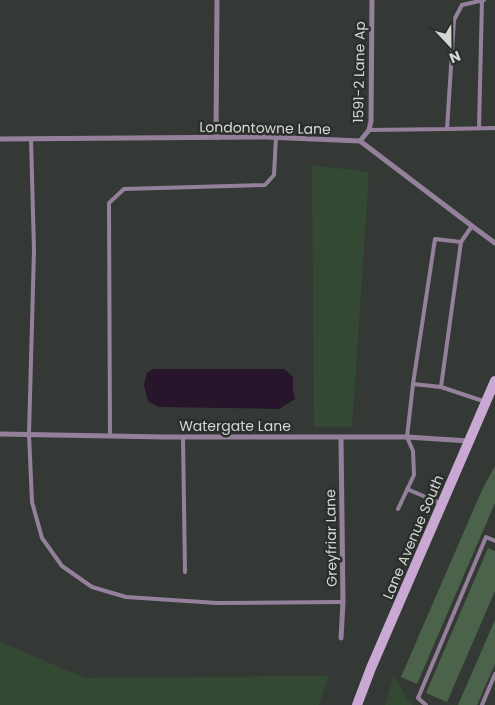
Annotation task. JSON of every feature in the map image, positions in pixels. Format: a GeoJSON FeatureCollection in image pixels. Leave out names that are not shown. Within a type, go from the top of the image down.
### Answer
{"type":"FeatureCollection","features":[{"type":"Feature","properties":{"kind":"main road","name":"Lane Avenue South"},"geometry":{"type":"LineString","coordinates":[[357,705],[371,668],[495,381]]}},
{"type":"Feature","properties":{"kind":"street"},"geometry":{"type":"LineString","coordinates":[[216,138],[217,0]]}},
{"type":"Feature","properties":{"kind":"street","name":"1591-2 Lane Ap"},"geometry":{"type":"LineString","coordinates":[[360,141],[369,130],[372,121],[372,0]]}},
{"type":"Feature","properties":{"kind":"street","name":"Londontowne Lane"},"geometry":{"type":"LineString","coordinates":[[0,139],[276,137],[360,141]]}},
{"type":"Feature","properties":{"kind":"street"},"geometry":{"type":"LineString","coordinates":[[360,141],[495,242]]}},
{"type":"Feature","properties":{"kind":"street","name":"Watergate Lane"},"geometry":{"type":"LineString","coordinates":[[0,434],[407,438],[470,441]]}},
{"type":"Feature","properties":{"kind":"street","name":"Greyfriar Lane"},"geometry":{"type":"LineString","coordinates":[[341,438],[343,602],[341,638]]}},
{"type":"Feature","properties":{"kind":"lane"},"geometry":{"type":"LineString","coordinates":[[447,129],[454,20],[462,5],[483,0],[479,128]]}},
{"type":"Feature","properties":{"kind":"lane"},"geometry":{"type":"LineString","coordinates":[[369,130],[495,128]]}},
{"type":"Feature","properties":{"kind":"lane"},"geometry":{"type":"LineString","coordinates":[[110,436],[109,203],[124,188],[265,185],[274,175],[276,137]]}},
{"type":"Feature","properties":{"kind":"lane"},"geometry":{"type":"LineString","coordinates":[[31,139],[34,250],[29,434],[32,502],[42,538],[62,566],[92,587],[126,597],[208,602],[343,602]]}},
{"type":"Feature","properties":{"kind":"lane"},"geometry":{"type":"LineString","coordinates":[[441,387],[461,242],[472,226]]}},
{"type":"Feature","properties":{"kind":"lane"},"geometry":{"type":"LineString","coordinates":[[398,509],[414,475],[413,451],[407,438],[413,384],[435,239],[461,242]]}},
{"type":"Feature","properties":{"kind":"lane"},"geometry":{"type":"LineString","coordinates":[[413,384],[441,387],[486,402]]}},
{"type":"Feature","properties":{"kind":"lane"},"geometry":{"type":"LineString","coordinates":[[183,437],[186,572]]}},
{"type":"Feature","properties":{"kind":"lane"},"geometry":{"type":"LineString","coordinates":[[407,489],[442,504]]}},
{"type":"Feature","properties":{"kind":"lane"},"geometry":{"type":"LineString","coordinates":[[426,705],[418,698],[486,537],[495,541]]}},
{"type":"Feature","properties":{"kind":"lane"},"geometry":{"type":"LineString","coordinates":[[482,705],[495,674]]}},
{"type":"Feature","properties":{"kind":"green space"},"geometry":{"type":"Polygon","coordinates":[[[312,165],[369,172],[352,427],[314,427],[312,165]]]}},
{"type":"Feature","properties":{"kind":"green space"},"geometry":{"type":"Polygon","coordinates":[[[0,642],[85,678],[328,676],[319,705],[0,705],[0,642]]]}},
{"type":"Feature","properties":{"kind":"green space"},"geometry":{"type":"Polygon","coordinates":[[[394,676],[409,702],[413,705],[385,705],[394,676]]]}},
{"type":"Feature","properties":{"kind":"shaded area"},"geometry":{"type":"Polygon","coordinates":[[[153,369],[284,369],[293,377],[295,399],[279,409],[159,407],[148,401],[144,385],[147,373],[153,369]]]}},
{"type":"Feature","properties":{"kind":"building"},"geometry":{"type":"Polygon","coordinates":[[[495,466],[495,503],[417,684],[401,677],[482,490],[495,466]]]}},
{"type":"Feature","properties":{"kind":"building"},"geometry":{"type":"Polygon","coordinates":[[[488,548],[495,551],[495,591],[447,702],[426,693],[488,548]]]}},
{"type":"Feature","properties":{"kind":"building"},"geometry":{"type":"Polygon","coordinates":[[[495,620],[495,664],[477,705],[458,705],[495,620]]]}}]}
